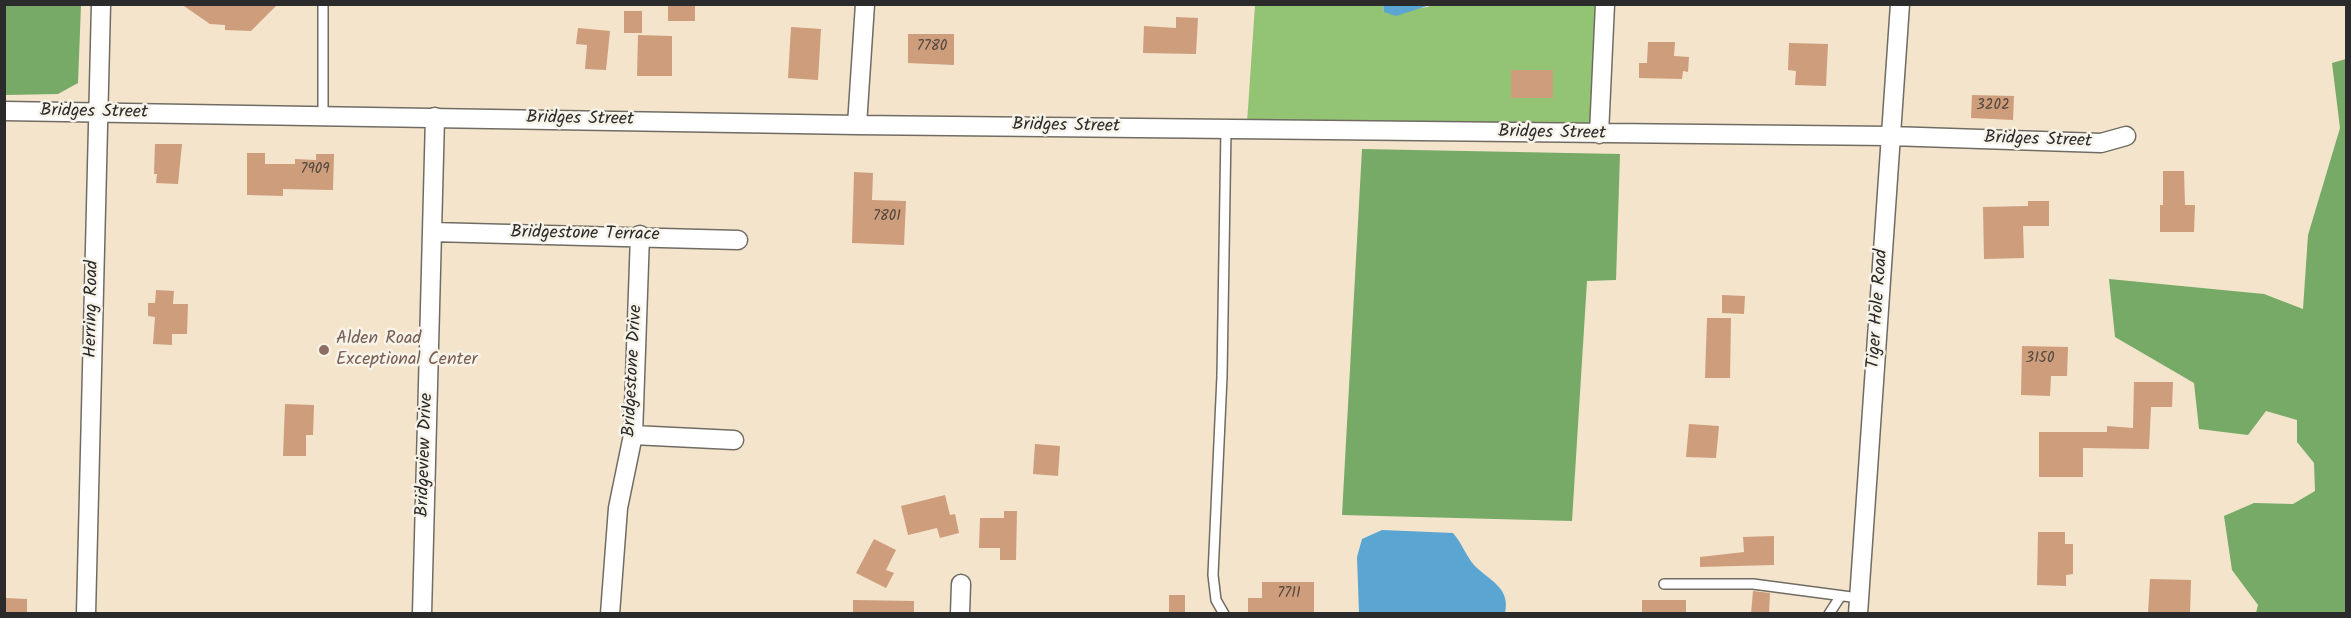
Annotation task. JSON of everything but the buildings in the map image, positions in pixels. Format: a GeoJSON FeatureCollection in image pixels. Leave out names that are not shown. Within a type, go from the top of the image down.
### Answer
{"type":"FeatureCollection","features":[{"type":"Feature","properties":{"kind":"street","name":"Herring Road"},"geometry":{"type":"LineString","coordinates":[[86,614],[101,4]]}},
{"type":"Feature","properties":{"kind":"street"},"geometry":{"type":"LineString","coordinates":[[857,125],[865,4]]}},
{"type":"Feature","properties":{"kind":"street"},"geometry":{"type":"LineString","coordinates":[[1599,135],[1605,4]]}},
{"type":"Feature","properties":{"kind":"street","name":"Tiger Hole Road"},"geometry":{"type":"LineString","coordinates":[[1859,606],[1900,4]]}},
{"type":"Feature","properties":{"kind":"street","name":"Bridges Street"},"geometry":{"type":"LineString","coordinates":[[4,111],[1599,135],[1890,136],[2101,143],[2126,136]]}},
{"type":"Feature","properties":{"kind":"street","name":"Bridgeview Drive"},"geometry":{"type":"LineString","coordinates":[[422,614],[435,117]]}},
{"type":"Feature","properties":{"kind":"street","name":"Bridgestone Terrace"},"geometry":{"type":"LineString","coordinates":[[432,232],[640,235],[738,240]]}},
{"type":"Feature","properties":{"kind":"street","name":"Bridgestone Drive"},"geometry":{"type":"LineString","coordinates":[[610,614],[618,508],[633,435],[640,235]]}},
{"type":"Feature","properties":{"kind":"street"},"geometry":{"type":"LineString","coordinates":[[633,435],[734,440]]}},
{"type":"Feature","properties":{"kind":"street"},"geometry":{"type":"LineString","coordinates":[[960,614],[961,584]]}},
{"type":"Feature","properties":{"kind":"lane"},"geometry":{"type":"LineString","coordinates":[[323,4],[323,116]]}},
{"type":"Feature","properties":{"kind":"lane"},"geometry":{"type":"LineString","coordinates":[[1224,614],[1216,600],[1214,575],[1224,281],[1226,129]]}},
{"type":"Feature","properties":{"kind":"lane"},"geometry":{"type":"LineString","coordinates":[[1664,584],[1753,585],[1840,597],[1859,606]]}},
{"type":"Feature","properties":{"kind":"lane"},"geometry":{"type":"LineString","coordinates":[[1829,614],[1840,597]]}},
{"type":"Feature","properties":{"kind":"green space"},"geometry":{"type":"Polygon","coordinates":[[[4,5],[81,5],[78,83],[58,94],[5,95],[4,5]]]}},
{"type":"Feature","properties":{"kind":"green space"},"geometry":{"type":"Polygon","coordinates":[[[1255,5],[1383,5],[1384,12],[1430,5],[1598,5],[1593,116],[1590,123],[1577,127],[1247,123],[1255,5]]]}},
{"type":"Feature","properties":{"kind":"green space"},"geometry":{"type":"Polygon","coordinates":[[[2346,59],[2346,613],[2256,613],[2258,605],[2232,570],[2224,516],[2254,503],[2293,504],[2315,491],[2314,463],[2297,442],[2297,420],[2266,411],[2248,435],[2199,429],[2194,383],[2115,337],[2109,279],[2264,294],[2303,309],[2308,235],[2340,128],[2332,63],[2346,59]]]}},
{"type":"Feature","properties":{"kind":"green space"},"geometry":{"type":"Polygon","coordinates":[[[1362,149],[1620,154],[1616,280],[1587,281],[1572,521],[1342,515],[1362,149]]]}},
{"type":"Feature","properties":{"kind":"water"},"geometry":{"type":"Polygon","coordinates":[[[1383,4],[1430,5],[1396,16],[1384,12],[1383,4]]]}},
{"type":"Feature","properties":{"kind":"water"},"geometry":{"type":"Polygon","coordinates":[[[1382,530],[1453,533],[1474,565],[1502,590],[1506,604],[1505,613],[1359,613],[1357,557],[1362,539],[1382,530]]]}},
{"type":"Feature","properties":{"kind":"place","name":"Alden Road Exceptional Center"},"geometry":{"type":"Point","coordinates":[324,350]}}]}
